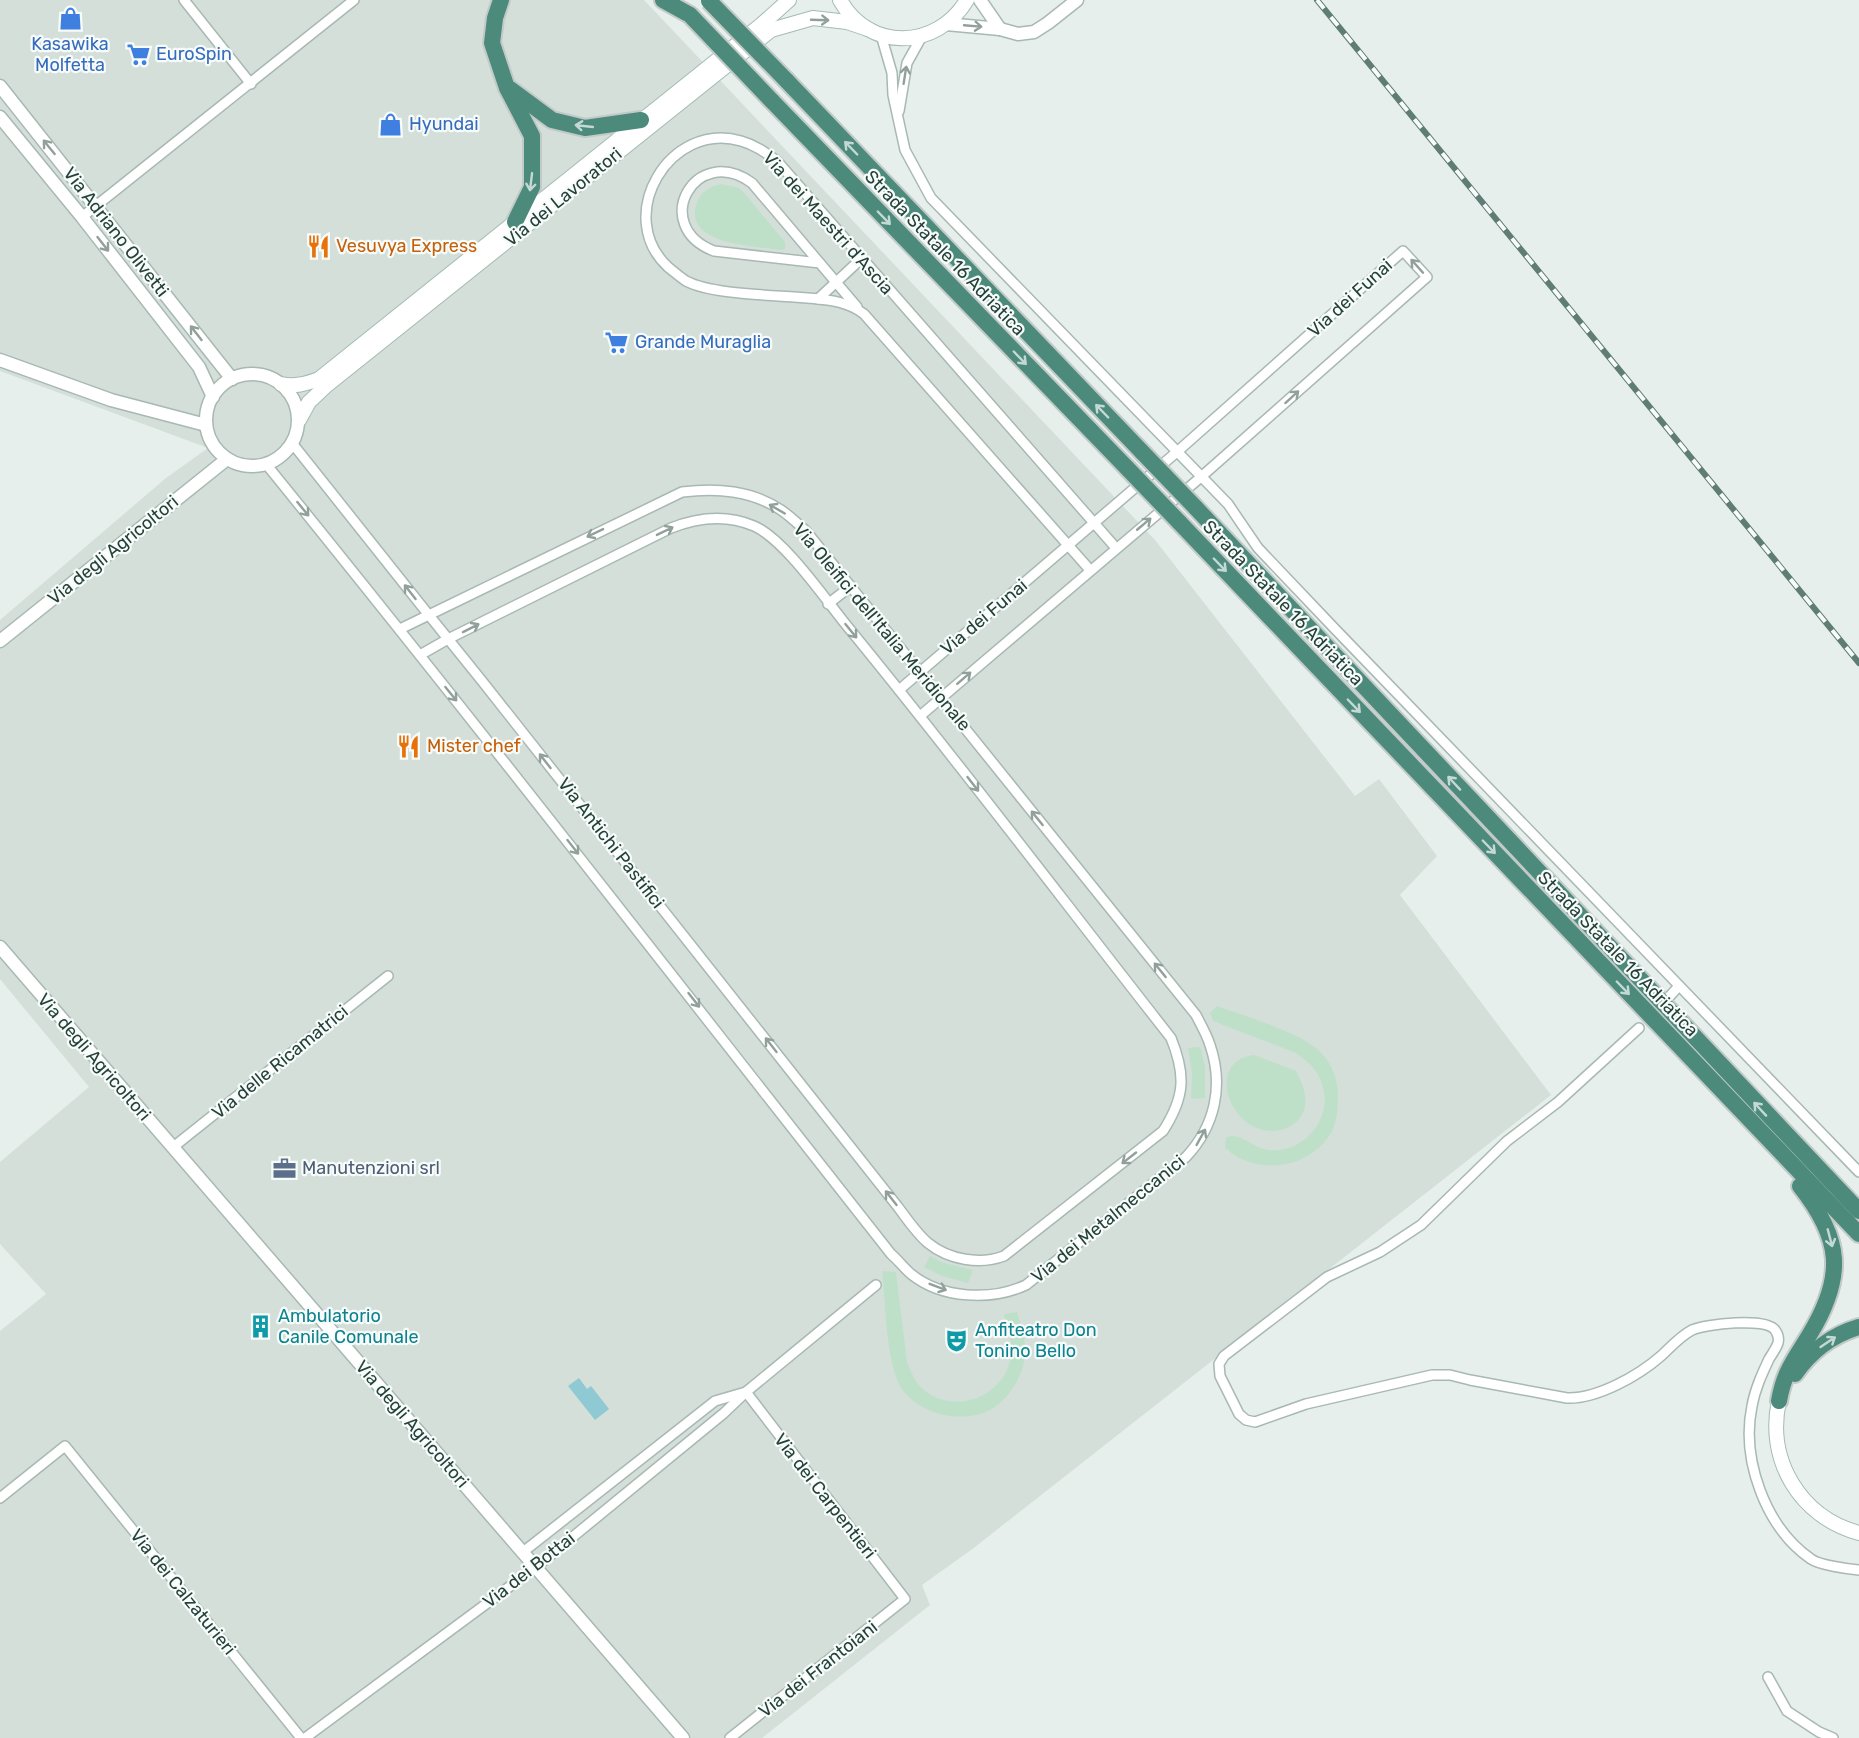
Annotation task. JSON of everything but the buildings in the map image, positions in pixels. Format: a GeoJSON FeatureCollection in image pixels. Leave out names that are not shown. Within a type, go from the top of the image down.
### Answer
{"type":"FeatureCollection","features":[{"type":"Feature","properties":{"kind":"highway"},"geometry":{"type":"LineString","coordinates":[[501,0],[495,18],[492,43],[507,88],[532,136],[532,188],[515,222]]}},
{"type":"Feature","properties":{"kind":"highway"},"geometry":{"type":"LineString","coordinates":[[663,0],[690,15]]}},
{"type":"Feature","properties":{"kind":"highway","name":"Strada Statale 16 Adriatica"},"geometry":{"type":"LineString","coordinates":[[676,0],[1179,522],[1859,1234]]}},
{"type":"Feature","properties":{"kind":"highway","name":"Strada Statale 16 Adriatica"},"geometry":{"type":"LineString","coordinates":[[709,0],[1195,507],[1859,1211]]}},
{"type":"Feature","properties":{"kind":"highway"},"geometry":{"type":"LineString","coordinates":[[507,88],[552,120],[585,128],[642,120]]}},
{"type":"Feature","properties":{"kind":"highway"},"geometry":{"type":"LineString","coordinates":[[1736,1106],[1812,1200],[1828,1229],[1833,1247],[1834,1266],[1830,1294],[1815,1326],[1788,1368],[1779,1401]]}},
{"type":"Feature","properties":{"kind":"highway"},"geometry":{"type":"LineString","coordinates":[[1784,1134],[1859,1203]]}},
{"type":"Feature","properties":{"kind":"highway"},"geometry":{"type":"LineString","coordinates":[[1779,1401],[1802,1365],[1816,1350],[1835,1337],[1859,1327]]}},
{"type":"Feature","properties":{"kind":"main road"},"geometry":{"type":"LineString","coordinates":[[766,28],[789,0]]}},
{"type":"Feature","properties":{"kind":"main road"},"geometry":{"type":"LineString","coordinates":[[840,0],[851,16],[875,32]]}},
{"type":"Feature","properties":{"kind":"main road"},"geometry":{"type":"LineString","coordinates":[[766,28],[813,18],[847,22],[902,39],[933,32],[957,14],[967,0]]}},
{"type":"Feature","properties":{"kind":"main road","name":"Via dei Lavoratori"},"geometry":{"type":"LineString","coordinates":[[323,382],[642,120],[766,28]]}},
{"type":"Feature","properties":{"kind":"main road","name":"Via dei Lavoratori"},"geometry":{"type":"LineString","coordinates":[[323,382],[766,28]]}},
{"type":"Feature","properties":{"kind":"main road"},"geometry":{"type":"LineString","coordinates":[[281,384],[291,386],[323,382]]}},
{"type":"Feature","properties":{"kind":"main road"},"geometry":{"type":"LineString","coordinates":[[299,420],[323,382]]}},
{"type":"Feature","properties":{"kind":"main road"},"geometry":{"type":"LineString","coordinates":[[1779,1401],[1776,1424],[1777,1442],[1783,1466],[1793,1486],[1807,1503],[1826,1518],[1845,1529],[1859,1533]]}},
{"type":"Feature","properties":{"kind":"street"},"geometry":{"type":"LineString","coordinates":[[183,0],[251,84]]}},
{"type":"Feature","properties":{"kind":"street"},"geometry":{"type":"LineString","coordinates":[[82,217],[354,0]]}},
{"type":"Feature","properties":{"kind":"street"},"geometry":{"type":"LineString","coordinates":[[980,0],[1000,29]]}},
{"type":"Feature","properties":{"kind":"street"},"geometry":{"type":"LineString","coordinates":[[946,24],[1000,29],[1018,34],[1034,32],[1077,0]]}},
{"type":"Feature","properties":{"kind":"street"},"geometry":{"type":"LineString","coordinates":[[875,32],[892,73],[893,95],[905,150],[931,198],[1228,504],[1258,548],[1859,1172]]}},
{"type":"Feature","properties":{"kind":"street"},"geometry":{"type":"LineString","coordinates":[[898,117],[907,63],[922,36]]}},
{"type":"Feature","properties":{"kind":"street","name":"Via Adriano Olivetti"},"geometry":{"type":"LineString","coordinates":[[0,86],[232,379]]}},
{"type":"Feature","properties":{"kind":"street","name":"Via Adriano Olivetti"},"geometry":{"type":"LineString","coordinates":[[0,117],[82,217],[199,367],[213,397]]}},
{"type":"Feature","properties":{"kind":"street","name":"Via dei Maestri d’Ascia"},"geometry":{"type":"LineString","coordinates":[[1090,570],[856,307],[818,299],[708,289],[686,281],[667,266],[652,243],[647,227],[646,210],[651,188],[662,168],[677,153],[696,142],[718,138],[740,140],[760,148],[777,161],[1116,548]]}},
{"type":"Feature","properties":{"kind":"street"},"geometry":{"type":"LineString","coordinates":[[819,263],[714,251],[702,247],[685,228],[682,203],[687,191],[694,182],[711,173],[729,171],[752,183],[864,314]]}},
{"type":"Feature","properties":{"kind":"street","name":"Via dei Funai"},"geometry":{"type":"LineString","coordinates":[[899,690],[1178,451],[1403,251],[1427,277],[1201,477],[920,716]]}},
{"type":"Feature","properties":{"kind":"street"},"geometry":{"type":"LineString","coordinates":[[818,299],[862,258]]}},
{"type":"Feature","properties":{"kind":"street"},"geometry":{"type":"LineString","coordinates":[[0,360],[111,400],[206,425]]}},
{"type":"Feature","properties":{"kind":"street"},"geometry":{"type":"LineString","coordinates":[[257,374],[269,377],[281,384],[296,404],[299,420],[292,443],[284,454],[258,466],[242,465],[227,459],[211,440],[206,425],[208,405],[213,397],[221,386],[244,375],[257,374]]}},
{"type":"Feature","properties":{"kind":"street","name":"Via Antichi Pastifici"},"geometry":{"type":"LineString","coordinates":[[292,443],[928,1244]]}},
{"type":"Feature","properties":{"kind":"street","name":"Via degli Agricoltori"},"geometry":{"type":"LineString","coordinates":[[0,641],[227,459]]}},
{"type":"Feature","properties":{"kind":"street","name":"Via Antichi Pastifici"},"geometry":{"type":"LineString","coordinates":[[266,464],[400,629],[673,974],[891,1254]]}},
{"type":"Feature","properties":{"kind":"street","name":"Via Oleifici dell'Italia Meridionale"},"geometry":{"type":"LineString","coordinates":[[400,629],[682,492],[711,489],[747,494],[781,510],[806,531],[1196,1015]]}},
{"type":"Feature","properties":{"kind":"street","name":"Via Oleifici dell'Italia Meridionale"},"geometry":{"type":"LineString","coordinates":[[420,655],[671,528],[694,519],[725,518],[756,526],[784,549],[899,690],[1171,1038]]}},
{"type":"Feature","properties":{"kind":"street"},"geometry":{"type":"LineString","coordinates":[[828,604],[850,586]]}},
{"type":"Feature","properties":{"kind":"street","name":"Via degli Agricoltori"},"geometry":{"type":"LineString","coordinates":[[0,947],[683,1738]]}},
{"type":"Feature","properties":{"kind":"street","name":"Via delle Ricamatrici"},"geometry":{"type":"LineString","coordinates":[[172,1148],[388,976]]}},
{"type":"Feature","properties":{"kind":"street"},"geometry":{"type":"LineString","coordinates":[[1669,998],[1679,986]]}},
{"type":"Feature","properties":{"kind":"street","name":"Via dei Metalmeccanici"},"geometry":{"type":"LineString","coordinates":[[891,1254],[912,1275],[937,1288],[953,1292],[993,1295],[1026,1285],[1186,1158],[1199,1143],[1210,1121],[1216,1101],[1216,1074],[1210,1044],[1196,1015]]}},
{"type":"Feature","properties":{"kind":"street"},"geometry":{"type":"LineString","coordinates":[[1639,1028],[1574,1088],[1507,1141],[1421,1225],[1380,1252],[1327,1277],[1224,1356],[1219,1364],[1220,1376],[1239,1414],[1246,1420],[1255,1422],[1306,1404],[1432,1375],[1450,1375],[1545,1394],[1582,1398],[1592,1396],[1629,1378],[1659,1358],[1676,1341],[1693,1329],[1717,1324],[1768,1324],[1775,1330],[1778,1338],[1777,1345],[1758,1381],[1751,1407],[1749,1444],[1754,1476],[1765,1503],[1784,1534],[1812,1560],[1859,1570]]}},
{"type":"Feature","properties":{"kind":"street","name":"Via dei Metalmeccanici"},"geometry":{"type":"LineString","coordinates":[[928,1244],[952,1256],[973,1261],[994,1260],[1004,1256],[1163,1131],[1175,1112],[1181,1091],[1181,1062],[1171,1038]]}},
{"type":"Feature","properties":{"kind":"street","name":"Via dei Bottai"},"geometry":{"type":"LineString","coordinates":[[303,1738],[536,1567],[876,1285]]}},
{"type":"Feature","properties":{"kind":"street","name":"Via dei Bottai"},"geometry":{"type":"LineString","coordinates":[[523,1552],[715,1401],[746,1392]]}},
{"type":"Feature","properties":{"kind":"street","name":"Via dei Carpentieri"},"geometry":{"type":"LineString","coordinates":[[746,1392],[905,1599]]}},
{"type":"Feature","properties":{"kind":"street","name":"Via dei Calzaturieri"},"geometry":{"type":"LineString","coordinates":[[0,1498],[65,1446],[303,1738]]}},
{"type":"Feature","properties":{"kind":"street","name":"Via dei Frantoiani"},"geometry":{"type":"LineString","coordinates":[[730,1738],[905,1599]]}},
{"type":"Feature","properties":{"kind":"street"},"geometry":{"type":"LineString","coordinates":[[1768,1677],[1787,1711],[1819,1732],[1833,1738]]}},
{"type":"Feature","properties":{"kind":"shaded area"},"geometry":{"type":"Polygon","coordinates":[[[0,0],[644,0],[1155,540],[1355,796],[1379,779],[1437,856],[1400,895],[1551,1095],[971,1550],[922,1585],[930,1605],[762,1738],[0,1738],[0,1331],[46,1294],[0,1244],[0,1162],[89,1087],[0,979],[0,620],[166,478],[208,448],[0,371],[0,0]]]}},
{"type":"Feature","properties":{"kind":"green space"},"geometry":{"type":"Polygon","coordinates":[[[722,184],[739,188],[745,194],[785,242],[785,249],[755,247],[723,241],[700,227],[695,216],[699,198],[707,190],[722,184]]]}},
{"type":"Feature","properties":{"kind":"green space"},"geometry":{"type":"Polygon","coordinates":[[[1217,1006],[1305,1040],[1325,1057],[1330,1065],[1338,1090],[1335,1124],[1327,1139],[1305,1158],[1291,1163],[1263,1165],[1250,1162],[1225,1148],[1226,1138],[1231,1136],[1268,1150],[1292,1147],[1302,1141],[1318,1124],[1325,1101],[1319,1077],[1306,1060],[1296,1053],[1213,1021],[1210,1013],[1217,1006]]]}},
{"type":"Feature","properties":{"kind":"green space"},"geometry":{"type":"Polygon","coordinates":[[[1200,1047],[1205,1066],[1205,1098],[1191,1099],[1192,1073],[1188,1048],[1200,1047]]]}},
{"type":"Feature","properties":{"kind":"green space"},"geometry":{"type":"Polygon","coordinates":[[[1254,1055],[1296,1071],[1299,1077],[1304,1089],[1305,1107],[1299,1119],[1287,1128],[1273,1131],[1251,1125],[1237,1113],[1231,1103],[1227,1082],[1229,1072],[1242,1058],[1254,1055]]]}},
{"type":"Feature","properties":{"kind":"green space"},"geometry":{"type":"Polygon","coordinates":[[[930,1256],[941,1262],[973,1270],[968,1283],[942,1276],[924,1267],[930,1256]]]}},
{"type":"Feature","properties":{"kind":"green space"},"geometry":{"type":"Polygon","coordinates":[[[882,1271],[896,1272],[907,1362],[910,1370],[921,1387],[937,1398],[964,1401],[977,1398],[999,1382],[1007,1370],[1011,1356],[1004,1314],[1017,1312],[1024,1337],[1025,1356],[1015,1385],[998,1405],[973,1416],[951,1416],[920,1406],[904,1392],[893,1367],[890,1351],[882,1271]]]}},
{"type":"Feature","properties":{"kind":"water"},"geometry":{"type":"Polygon","coordinates":[[[579,1378],[587,1389],[591,1386],[609,1409],[595,1420],[568,1386],[579,1378]]]}},
{"type":"Feature","properties":{"kind":"railway"},"geometry":{"type":"LineString","coordinates":[[1317,0],[1859,663]]}},
{"type":"Feature","properties":{"kind":"place","name":"Kasawika Molfetta"},"geometry":{"type":"Point","coordinates":[70,18]}},
{"type":"Feature","properties":{"kind":"place","name":"EuroSpin"},"geometry":{"type":"Point","coordinates":[138,54]}},
{"type":"Feature","properties":{"kind":"place","name":"Hyundai"},"geometry":{"type":"Point","coordinates":[391,124]}},
{"type":"Feature","properties":{"kind":"place","name":"Vesuvya Express"},"geometry":{"type":"Point","coordinates":[318,246]}},
{"type":"Feature","properties":{"kind":"place","name":"Grande Muraglia"},"geometry":{"type":"Point","coordinates":[617,342]}},
{"type":"Feature","properties":{"kind":"place","name":"Mister chef"},"geometry":{"type":"Point","coordinates":[409,746]}},
{"type":"Feature","properties":{"kind":"place","name":"Manutenzioni srl"},"geometry":{"type":"Point","coordinates":[284,1168]}},
{"type":"Feature","properties":{"kind":"place","name":"Ambulatorio Canile Comunale"},"geometry":{"type":"Point","coordinates":[260,1326]}},
{"type":"Feature","properties":{"kind":"place","name":"Anfiteatro Don Tonino Bello"},"geometry":{"type":"Point","coordinates":[957,1340]}}]}
